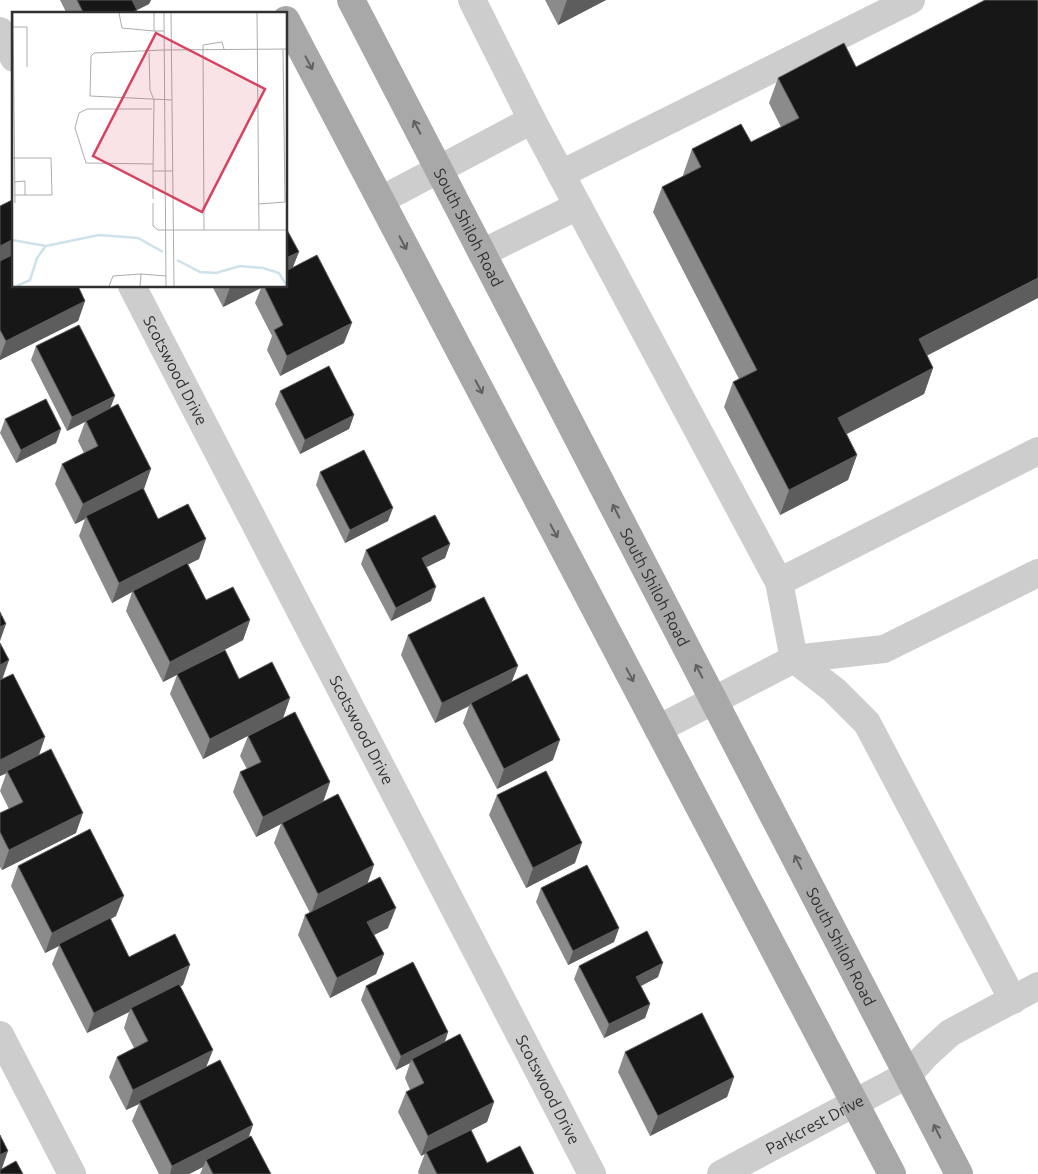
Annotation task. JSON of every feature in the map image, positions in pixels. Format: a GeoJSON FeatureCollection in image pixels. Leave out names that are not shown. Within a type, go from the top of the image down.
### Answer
{"type":"FeatureCollection","features":[{"type":"Feature","properties":{"kind":"main road"},"geometry":{"type":"LineString","coordinates":[[276,0],[282,12]]}},
{"type":"Feature","properties":{"kind":"main road","name":"South Shiloh Road"},"geometry":{"type":"LineString","coordinates":[[351,0],[959,1174]]}},
{"type":"Feature","properties":{"kind":"main road"},"geometry":{"type":"LineString","coordinates":[[288,24],[892,1174]]}},
{"type":"Feature","properties":{"kind":"street"},"geometry":{"type":"LineString","coordinates":[[472,0],[532,120],[779,582],[794,658],[834,690],[867,723],[1013,1000]]}},
{"type":"Feature","properties":{"kind":"street"},"geometry":{"type":"LineString","coordinates":[[561,174],[911,0]]}},
{"type":"Feature","properties":{"kind":"street"},"geometry":{"type":"LineString","coordinates":[[0,31],[12,54]]}},
{"type":"Feature","properties":{"kind":"street"},"geometry":{"type":"LineString","coordinates":[[380,200],[532,120]]}},
{"type":"Feature","properties":{"kind":"street"},"geometry":{"type":"LineString","coordinates":[[482,253],[578,206]]}},
{"type":"Feature","properties":{"kind":"street","name":"Scotswood Drive"},"geometry":{"type":"LineString","coordinates":[[133,288],[592,1174]]}},
{"type":"Feature","properties":{"kind":"street"},"geometry":{"type":"LineString","coordinates":[[779,582],[1038,451]]}},
{"type":"Feature","properties":{"kind":"street"},"geometry":{"type":"LineString","coordinates":[[658,729],[794,658],[884,649],[1038,573]]}},
{"type":"Feature","properties":{"kind":"street","name":"Parkcrest Drive"},"geometry":{"type":"LineString","coordinates":[[721,1174],[908,1074],[950,1033],[1038,986]]}},
{"type":"Feature","properties":{"kind":"street"},"geometry":{"type":"LineString","coordinates":[[0,1035],[72,1174]]}},
{"type":"Feature","properties":{"kind":"building"},"geometry":{"type":"Polygon","coordinates":[[[77,0],[132,0],[137,10],[133,12],[83,12],[77,0]]]}},
{"type":"Feature","properties":{"kind":"building"},"geometry":{"type":"Polygon","coordinates":[[[985,0],[1038,1],[1038,278],[919,339],[933,368],[838,418],[857,455],[789,490],[733,382],[757,370],[662,187],[701,167],[692,149],[741,124],[751,142],[799,118],[778,78],[844,43],[856,67],[985,0]]]}},
{"type":"Feature","properties":{"kind":"building"},"geometry":{"type":"Polygon","coordinates":[[[12,200],[12,240],[0,246],[0,206],[12,200]]]}},
{"type":"Feature","properties":{"kind":"building"},"geometry":{"type":"Polygon","coordinates":[[[288,232],[299,252],[288,257],[288,232]]]}},
{"type":"Feature","properties":{"kind":"building"},"geometry":{"type":"Polygon","coordinates":[[[12,255],[12,288],[79,288],[85,301],[6,341],[0,330],[0,261],[12,255]]]}},
{"type":"Feature","properties":{"kind":"building"},"geometry":{"type":"Polygon","coordinates":[[[317,255],[352,323],[287,356],[274,330],[283,325],[265,288],[288,288],[288,270],[317,255]]]}},
{"type":"Feature","properties":{"kind":"building"},"geometry":{"type":"Polygon","coordinates":[[[79,325],[115,396],[72,417],[36,346],[79,325]]]}},
{"type":"Feature","properties":{"kind":"building"},"geometry":{"type":"Polygon","coordinates":[[[329,366],[354,415],[305,440],[280,391],[329,366]]]}},
{"type":"Feature","properties":{"kind":"building"},"geometry":{"type":"Polygon","coordinates":[[[46,399],[61,429],[21,450],[5,419],[46,399]]]}},
{"type":"Feature","properties":{"kind":"building"},"geometry":{"type":"Polygon","coordinates":[[[118,404],[151,469],[83,504],[62,464],[98,446],[86,421],[118,404]]]}},
{"type":"Feature","properties":{"kind":"building"},"geometry":{"type":"Polygon","coordinates":[[[364,450],[393,508],[350,530],[320,472],[364,450]]]}},
{"type":"Feature","properties":{"kind":"building"},"geometry":{"type":"Polygon","coordinates":[[[143,488],[158,519],[188,504],[206,539],[119,583],[86,516],[143,488]]]}},
{"type":"Feature","properties":{"kind":"building"},"geometry":{"type":"Polygon","coordinates":[[[435,515],[450,544],[422,558],[436,587],[396,608],[366,550],[435,515]]]}},
{"type":"Feature","properties":{"kind":"building"},"geometry":{"type":"Polygon","coordinates":[[[187,563],[206,600],[233,587],[250,620],[170,662],[133,591],[187,563]]]}},
{"type":"Feature","properties":{"kind":"building"},"geometry":{"type":"Polygon","coordinates":[[[484,597],[518,666],[442,703],[408,635],[484,597]]]}},
{"type":"Feature","properties":{"kind":"building"},"geometry":{"type":"Polygon","coordinates":[[[0,612],[6,624],[0,627],[0,612]]]}},
{"type":"Feature","properties":{"kind":"building"},"geometry":{"type":"Polygon","coordinates":[[[0,643],[9,660],[0,665],[0,643]]]}},
{"type":"Feature","properties":{"kind":"building"},"geometry":{"type":"Polygon","coordinates":[[[225,650],[239,679],[272,662],[290,698],[210,739],[177,674],[225,650]]]}},
{"type":"Feature","properties":{"kind":"building"},"geometry":{"type":"Polygon","coordinates":[[[13,674],[45,737],[0,760],[0,680],[13,674]]]}},
{"type":"Feature","properties":{"kind":"building"},"geometry":{"type":"Polygon","coordinates":[[[527,674],[560,740],[504,769],[471,703],[527,674]]]}},
{"type":"Feature","properties":{"kind":"building"},"geometry":{"type":"Polygon","coordinates":[[[295,712],[330,782],[263,817],[240,772],[261,762],[248,736],[295,712]]]}},
{"type":"Feature","properties":{"kind":"building"},"geometry":{"type":"Polygon","coordinates":[[[51,749],[83,813],[9,850],[0,832],[0,813],[23,802],[7,771],[51,749]]]}},
{"type":"Feature","properties":{"kind":"building"},"geometry":{"type":"Polygon","coordinates":[[[546,771],[582,843],[533,868],[497,795],[546,771]]]}},
{"type":"Feature","properties":{"kind":"building"},"geometry":{"type":"Polygon","coordinates":[[[338,794],[374,865],[318,894],[282,823],[338,794]]]}},
{"type":"Feature","properties":{"kind":"building"},"geometry":{"type":"Polygon","coordinates":[[[90,829],[124,896],[52,933],[18,866],[90,829]]]}},
{"type":"Feature","properties":{"kind":"building"},"geometry":{"type":"Polygon","coordinates":[[[587,865],[619,928],[573,951],[541,888],[587,865]]]}},
{"type":"Feature","properties":{"kind":"building"},"geometry":{"type":"Polygon","coordinates":[[[380,877],[396,908],[367,922],[384,954],[337,978],[305,915],[380,877]]]}},
{"type":"Feature","properties":{"kind":"building"},"geometry":{"type":"Polygon","coordinates":[[[110,918],[129,957],[175,934],[190,965],[94,1013],[59,944],[110,918]]]}},
{"type":"Feature","properties":{"kind":"building"},"geometry":{"type":"Polygon","coordinates":[[[647,931],[663,963],[636,977],[650,1004],[609,1024],[579,966],[647,931]]]}},
{"type":"Feature","properties":{"kind":"building"},"geometry":{"type":"Polygon","coordinates":[[[413,962],[448,1032],[401,1056],[366,986],[413,962]]]}},
{"type":"Feature","properties":{"kind":"building"},"geometry":{"type":"Polygon","coordinates":[[[179,984],[213,1050],[133,1090],[117,1057],[148,1041],[131,1008],[179,984]]]}},
{"type":"Feature","properties":{"kind":"building"},"geometry":{"type":"Polygon","coordinates":[[[702,1013],[734,1077],[658,1116],[625,1052],[702,1013]]]}},
{"type":"Feature","properties":{"kind":"building"},"geometry":{"type":"Polygon","coordinates":[[[460,1034],[494,1102],[428,1136],[406,1092],[424,1083],[412,1059],[460,1034]]]}},
{"type":"Feature","properties":{"kind":"building"},"geometry":{"type":"Polygon","coordinates":[[[220,1060],[253,1125],[172,1166],[139,1101],[220,1060]]]}},
{"type":"Feature","properties":{"kind":"building"},"geometry":{"type":"Polygon","coordinates":[[[471,1130],[487,1163],[520,1146],[534,1174],[437,1174],[426,1152],[471,1130]]]}},
{"type":"Feature","properties":{"kind":"building"},"geometry":{"type":"Polygon","coordinates":[[[0,1135],[8,1151],[0,1155],[0,1135]]]}},
{"type":"Feature","properties":{"kind":"building"},"geometry":{"type":"Polygon","coordinates":[[[251,1136],[271,1174],[213,1174],[206,1160],[251,1136]]]}},
{"type":"Feature","properties":{"kind":"building"},"geometry":{"type":"Polygon","coordinates":[[[16,1161],[23,1174],[0,1174],[0,1170],[16,1161]]]}}]}
